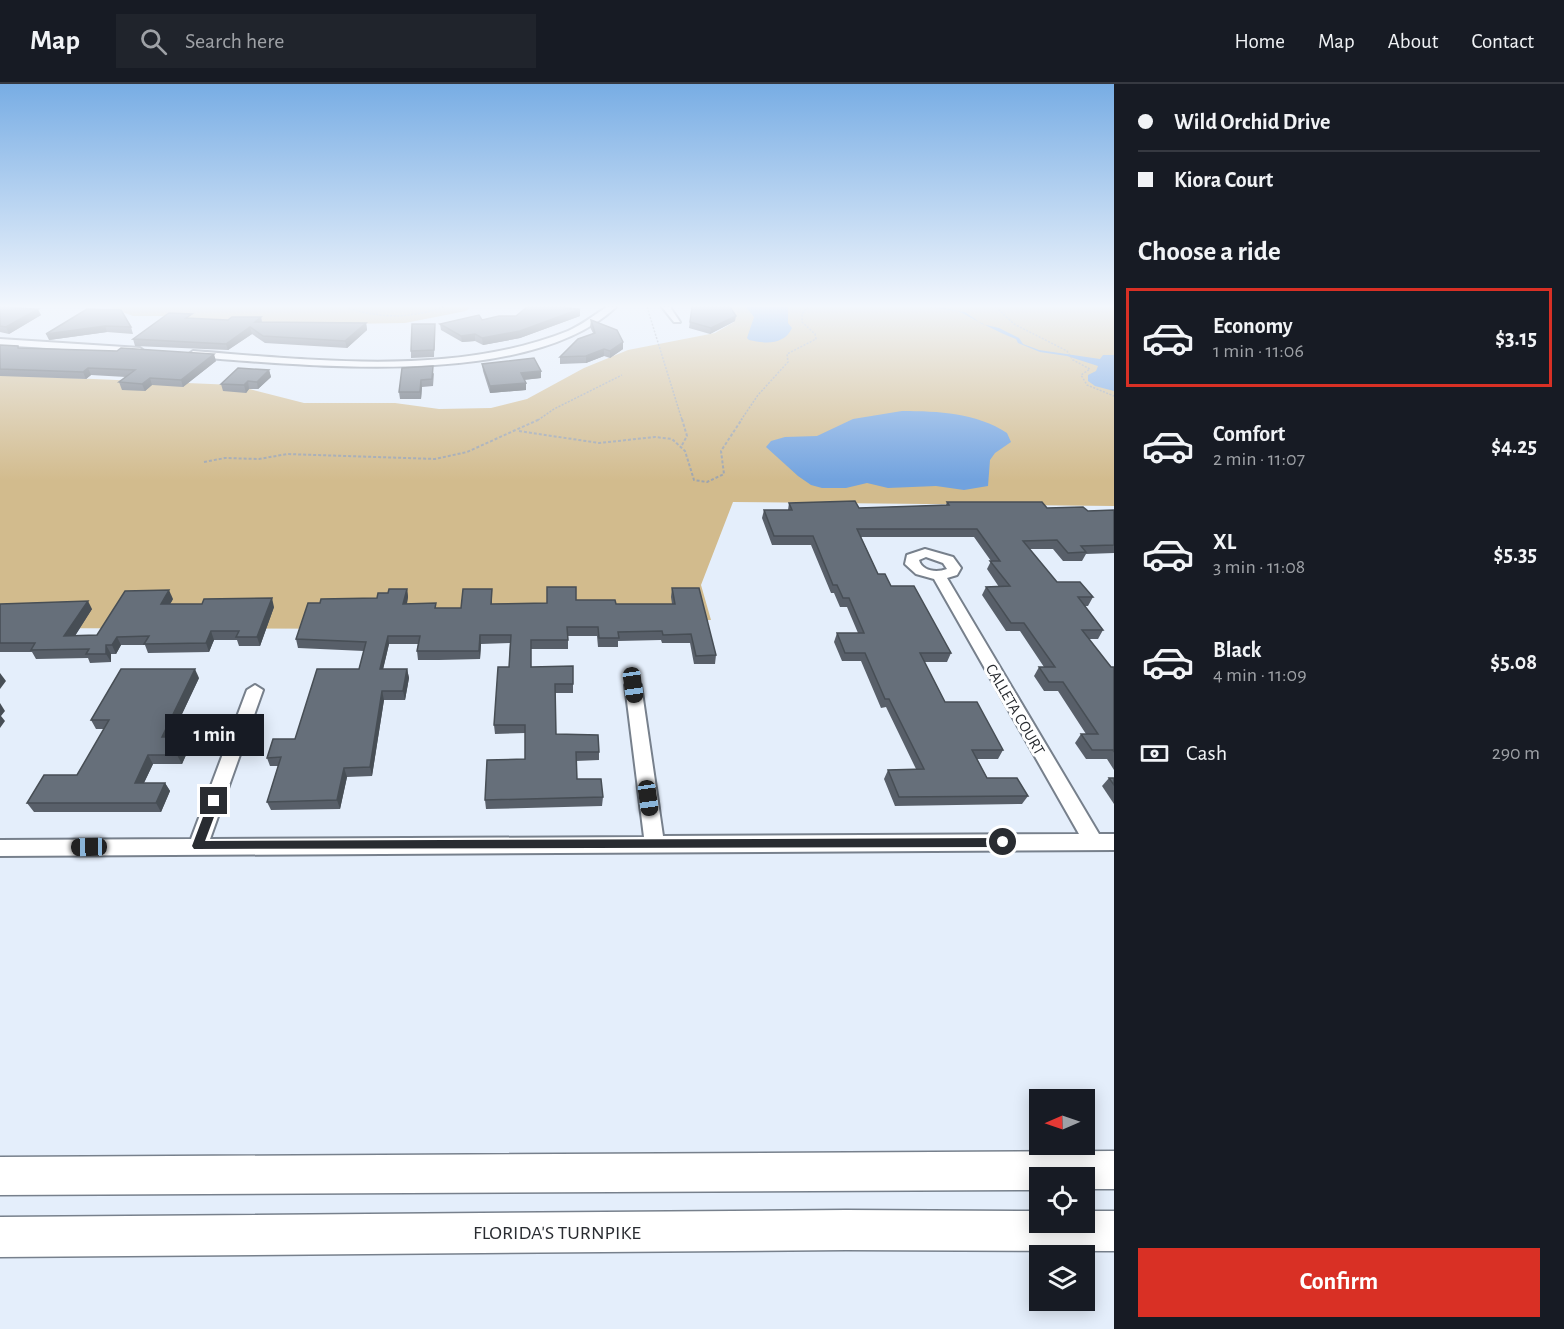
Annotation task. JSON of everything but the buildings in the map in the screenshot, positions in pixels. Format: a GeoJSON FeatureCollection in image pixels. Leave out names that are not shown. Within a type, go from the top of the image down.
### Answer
{"type":"FeatureCollection","features":[{"type":"Feature","properties":{"kind":"highway"},"geometry":{"type":"LineString","coordinates":[[0,1176],[1114,1170]]}},
{"type":"Feature","properties":{"kind":"highway","name":"FLORIDA'S TURNPIKE"},"geometry":{"type":"LineString","coordinates":[[0,1237],[846,1230],[1114,1232]]}},
{"type":"Feature","properties":{"kind":"street","name":"CALLETA COURT"},"geometry":{"type":"LineString","coordinates":[[939,576],[1093,842]]}},
{"type":"Feature","properties":{"kind":"street"},"geometry":{"type":"LineString","coordinates":[[633,685],[654,843]]}},
{"type":"Feature","properties":{"kind":"street"},"geometry":{"type":"LineString","coordinates":[[198,846],[255,690]]}},
{"type":"Feature","properties":{"kind":"street"},"geometry":{"type":"LineString","coordinates":[[0,848],[1114,842]]}},
{"type":"Feature","properties":{"kind":"path"},"geometry":{"type":"LineString","coordinates":[[665,365],[687,436],[682,445]]}},
{"type":"Feature","properties":{"kind":"path"},"geometry":{"type":"LineString","coordinates":[[519,430],[541,430],[597,444],[636,437],[673,439],[682,445],[687,458],[688,472],[694,480],[707,482],[724,474],[721,451],[735,435],[738,424],[770,380],[786,365]]}},
{"type":"Feature","properties":{"kind":"path"},"geometry":{"type":"LineString","coordinates":[[1086,365],[1090,369],[1082,375],[1082,379],[1087,385],[1114,396]]}},
{"type":"Feature","properties":{"kind":"path"},"geometry":{"type":"LineString","coordinates":[[204,462],[225,458],[259,459],[287,454],[435,459],[454,456],[519,430],[554,409],[622,375]]}},
{"type":"Feature","properties":{"kind":"shaded area"},"geometry":{"type":"Polygon","coordinates":[[[591,365],[1114,365],[1114,506],[733,502],[701,585],[711,620],[407,629],[0,628],[0,375],[234,385],[304,403],[395,403],[439,409],[491,408],[527,399],[591,365]]]}},
{"type":"Feature","properties":{"kind":"water"},"geometry":{"type":"Polygon","coordinates":[[[1095,365],[1114,365],[1114,391],[1095,386],[1088,381],[1088,375],[1096,371],[1098,366],[1095,365]]]}},
{"type":"Feature","properties":{"kind":"water"},"geometry":{"type":"Polygon","coordinates":[[[902,411],[957,414],[983,421],[1007,433],[1011,442],[995,453],[990,460],[988,486],[964,490],[936,486],[888,488],[867,483],[846,488],[822,488],[811,485],[798,476],[766,447],[771,441],[785,437],[817,436],[853,419],[902,411]]]}},
{"type":"Feature","properties":{"kind":"route"},"geometry":{"type":"LineString","coordinates":[[214,801],[198,846],[1003,842]]}}]}
